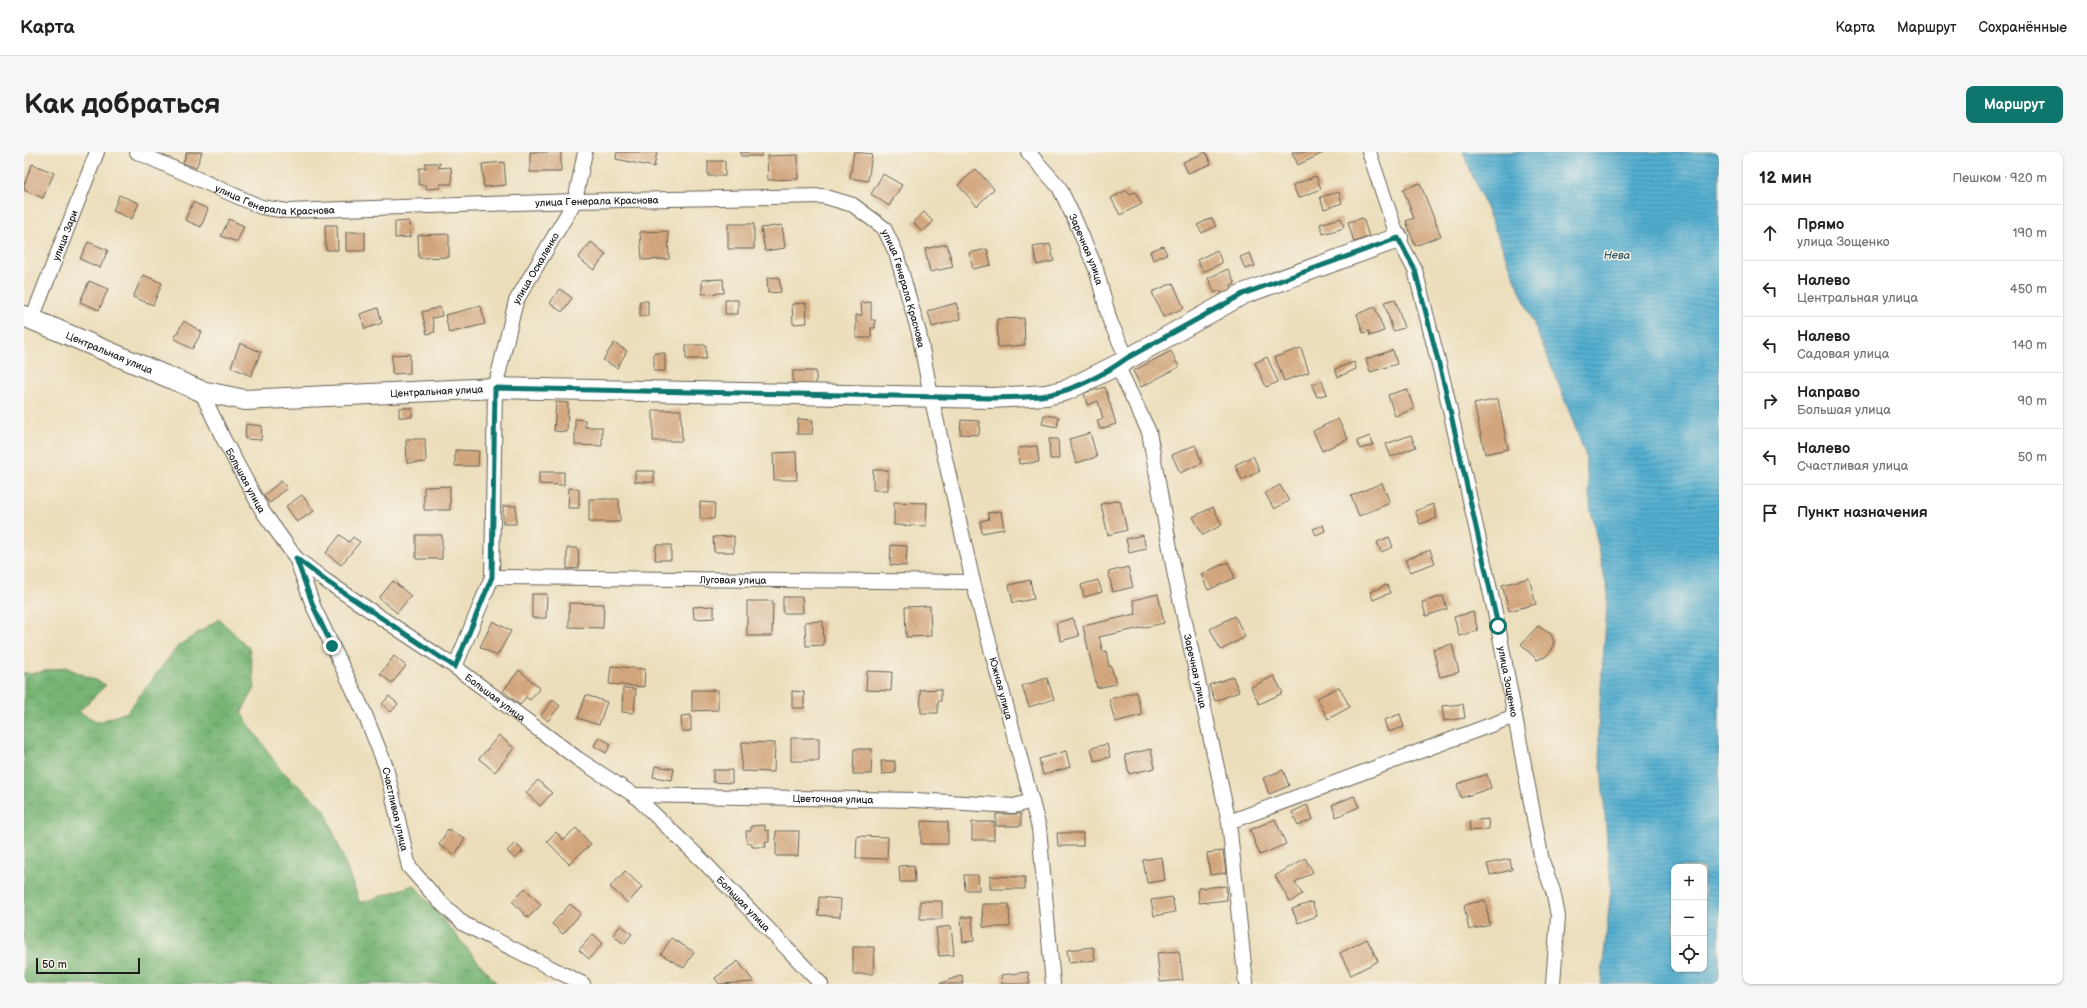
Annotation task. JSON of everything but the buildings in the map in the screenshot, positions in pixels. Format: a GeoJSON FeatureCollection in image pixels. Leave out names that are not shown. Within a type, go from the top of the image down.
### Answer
{"type":"FeatureCollection","features":[{"type":"Feature","properties":{"kind":"street","name":"улица Зари"},"geometry":{"type":"LineString","coordinates":[[28,317],[97,152]]}},
{"type":"Feature","properties":{"kind":"street","name":"улица Генерала Краснова"},"geometry":{"type":"LineString","coordinates":[[137,152],[261,206],[287,211],[575,201],[824,196],[853,205],[884,228],[896,253],[919,333],[931,396]]}},
{"type":"Feature","properties":{"kind":"street","name":"улица Оскаленко"},"geometry":{"type":"LineString","coordinates":[[492,577],[495,388],[516,301],[575,201],[585,152]]}},
{"type":"Feature","properties":{"kind":"street","name":"Заречная улица"},"geometry":{"type":"LineString","coordinates":[[1028,152],[1059,187],[1075,220],[1096,269],[1122,361],[1148,432],[1175,576],[1229,822],[1246,984]]}},
{"type":"Feature","properties":{"kind":"street","name":"улица Зощенко"},"geometry":{"type":"LineString","coordinates":[[1369,152],[1398,238],[1415,270],[1446,392],[1498,626],[1542,861],[1553,891],[1558,916],[1553,984]]}},
{"type":"Feature","properties":{"kind":"street","name":"Центральная улица"},"geometry":{"type":"LineString","coordinates":[[28,317],[201,391],[245,400],[495,388],[992,398],[1046,395],[1067,390],[1243,294],[1398,238]]}},
{"type":"Feature","properties":{"kind":"street","name":"Большая улица"},"geometry":{"type":"LineString","coordinates":[[201,391],[223,438],[263,512],[296,558],[326,581],[455,667],[578,759],[634,795],[704,862],[821,984]]}},
{"type":"Feature","properties":{"kind":"street","name":"Южная улица"},"geometry":{"type":"LineString","coordinates":[[931,396],[973,582],[1039,828],[1053,984]]}},
{"type":"Feature","properties":{"kind":"street","name":"Счастливая улица"},"geometry":{"type":"LineString","coordinates":[[296,558],[314,608],[364,712],[386,767],[409,867],[438,900],[464,924],[583,984]]}},
{"type":"Feature","properties":{"kind":"street"},"geometry":{"type":"LineString","coordinates":[[455,667],[492,577]]}},
{"type":"Feature","properties":{"kind":"street","name":"Луговая улица"},"geometry":{"type":"LineString","coordinates":[[492,577],[973,582]]}},
{"type":"Feature","properties":{"kind":"street"},"geometry":{"type":"LineString","coordinates":[[1229,822],[1514,716]]}},
{"type":"Feature","properties":{"kind":"street","name":"Цветочная улица"},"geometry":{"type":"LineString","coordinates":[[634,795],[915,800],[1014,806],[1032,801]]}},
{"type":"Feature","properties":{"kind":"green space"},"geometry":{"type":"Polygon","coordinates":[[[219,619],[249,648],[255,688],[241,713],[279,768],[325,810],[360,903],[414,885],[497,984],[24,984],[24,672],[30,674],[65,667],[106,685],[78,712],[99,722],[127,712],[178,646],[219,619]]]}},
{"type":"Feature","properties":{"kind":"water","name":"Нева"},"geometry":{"type":"Polygon","coordinates":[[[1463,152],[1719,152],[1719,984],[1601,984],[1611,888],[1598,730],[1608,593],[1591,511],[1585,453],[1555,375],[1463,152]]]}},
{"type":"Feature","properties":{"kind":"route"},"geometry":{"type":"LineString","coordinates":[[332,646],[314,608],[296,558],[326,581],[455,667],[492,577],[495,388],[992,398],[1046,395],[1067,390],[1117,365],[1243,294],[1398,238],[1415,270],[1446,392],[1498,626]]}}]}
